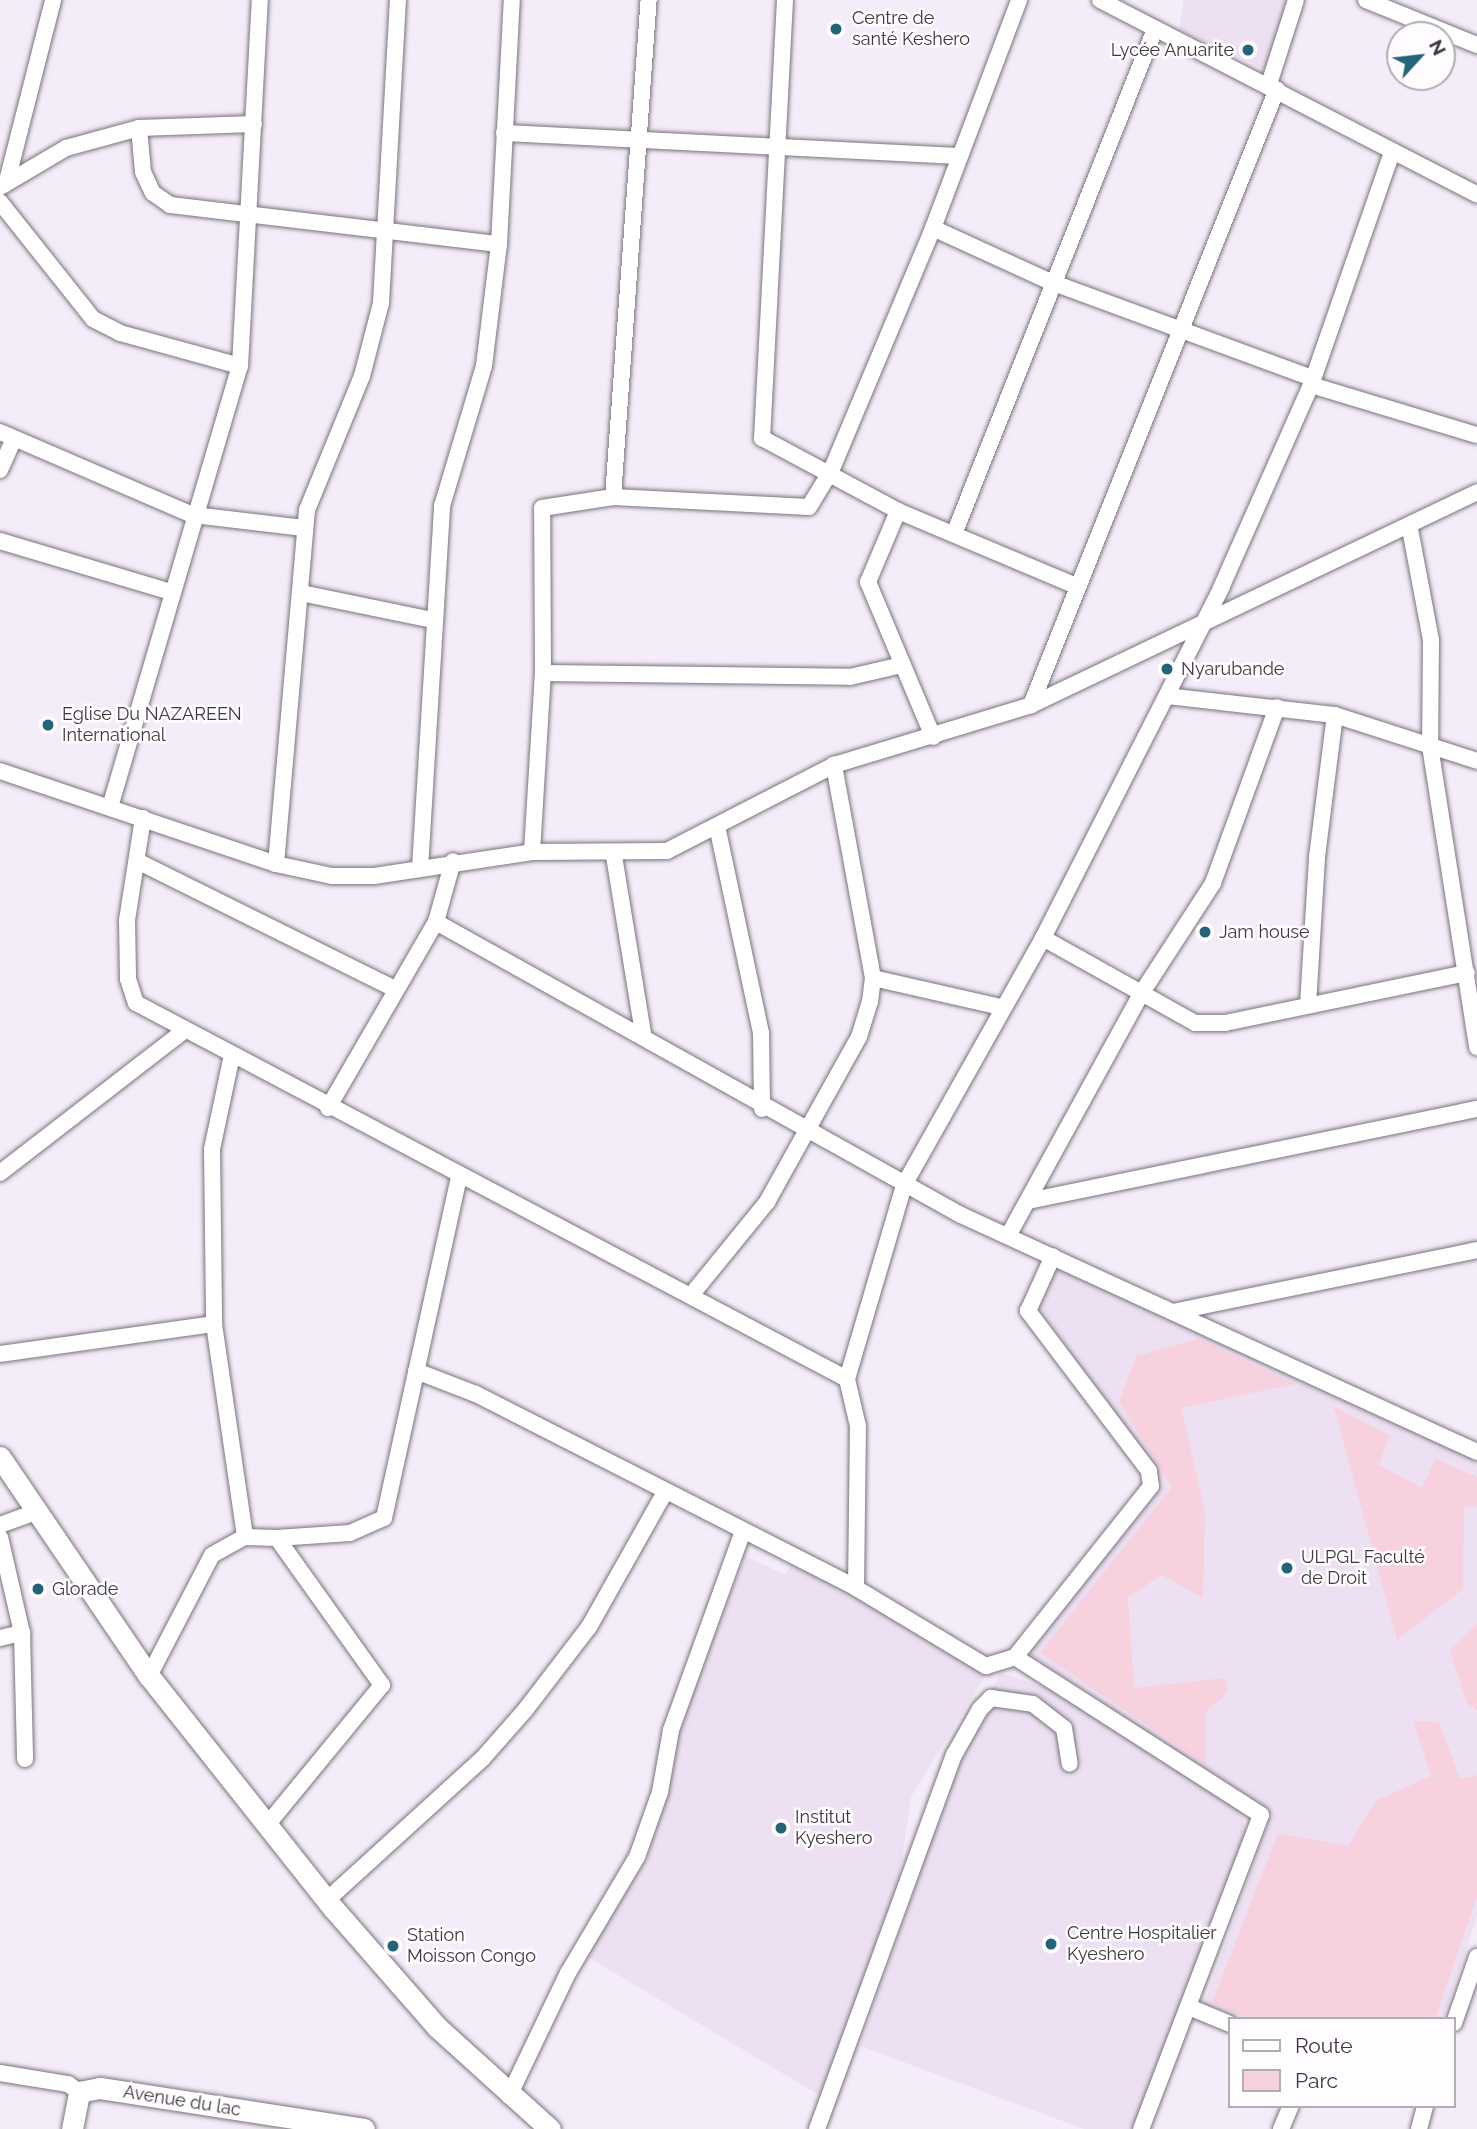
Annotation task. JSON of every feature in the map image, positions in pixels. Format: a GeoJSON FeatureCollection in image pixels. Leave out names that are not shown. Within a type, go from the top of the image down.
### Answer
{"type":"FeatureCollection","features":[{"type":"Feature","properties":{"kind":"street"},"geometry":{"type":"LineString","coordinates":[[3,184],[53,0]]}},
{"type":"Feature","properties":{"kind":"street"},"geometry":{"type":"LineString","coordinates":[[110,807],[193,515],[240,366],[260,0]]}},
{"type":"Feature","properties":{"kind":"street"},"geometry":{"type":"LineString","coordinates":[[276,864],[304,528],[317,475],[369,353],[388,227],[398,0]]}},
{"type":"Feature","properties":{"kind":"street"},"geometry":{"type":"LineString","coordinates":[[419,868],[433,620],[445,486],[482,378],[499,244],[512,0]]}},
{"type":"Feature","properties":{"kind":"street"},"geometry":{"type":"LineString","coordinates":[[613,497],[649,0]]}},
{"type":"Feature","properties":{"kind":"street"},"geometry":{"type":"LineString","coordinates":[[785,0],[759,433],[898,511],[1076,586]]}},
{"type":"Feature","properties":{"kind":"street"},"geometry":{"type":"LineString","coordinates":[[532,852],[543,673],[542,508],[613,497],[805,510],[831,471],[933,228],[1019,0]]}},
{"type":"Feature","properties":{"kind":"street"},"geometry":{"type":"LineString","coordinates":[[1100,0],[1273,87],[1477,195]]}},
{"type":"Feature","properties":{"kind":"street"},"geometry":{"type":"LineString","coordinates":[[1031,705],[1273,87],[1296,0]]}},
{"type":"Feature","properties":{"kind":"street"},"geometry":{"type":"LineString","coordinates":[[1366,0],[1477,45]]}},
{"type":"Feature","properties":{"kind":"street"},"geometry":{"type":"LineString","coordinates":[[954,534],[1051,282],[1155,29]]}},
{"type":"Feature","properties":{"kind":"street"},"geometry":{"type":"LineString","coordinates":[[3,184],[66,148],[139,128],[254,124]]}},
{"type":"Feature","properties":{"kind":"street"},"geometry":{"type":"LineString","coordinates":[[139,128],[143,172],[161,200],[249,218],[388,227],[499,244]]}},
{"type":"Feature","properties":{"kind":"street"},"geometry":{"type":"LineString","coordinates":[[504,133],[640,135],[959,156]]}},
{"type":"Feature","properties":{"kind":"street"},"geometry":{"type":"LineString","coordinates":[[856,1588],[858,1426],[847,1379],[904,1185],[1001,1007],[1043,939],[1205,618],[1312,381],[1392,152]]}},
{"type":"Feature","properties":{"kind":"street"},"geometry":{"type":"LineString","coordinates":[[0,202],[93,319],[120,333],[240,366]]}},
{"type":"Feature","properties":{"kind":"street"},"geometry":{"type":"LineString","coordinates":[[933,228],[1051,282],[1312,381],[1477,435]]}},
{"type":"Feature","properties":{"kind":"street"},"geometry":{"type":"LineString","coordinates":[[0,470],[7,435],[193,515],[304,528]]}},
{"type":"Feature","properties":{"kind":"street"},"geometry":{"type":"LineString","coordinates":[[0,771],[276,864],[332,876],[419,868],[453,861],[532,852],[614,856],[667,851],[834,765],[1031,705],[1205,618],[1410,529],[1477,492]]}},
{"type":"Feature","properties":{"kind":"street"},"geometry":{"type":"LineString","coordinates":[[898,511],[868,582],[933,737]]}},
{"type":"Feature","properties":{"kind":"street"},"geometry":{"type":"LineString","coordinates":[[1410,529],[1431,640],[1430,746],[1467,973],[1473,990],[1477,1047]]}},
{"type":"Feature","properties":{"kind":"street"},"geometry":{"type":"LineString","coordinates":[[0,541],[171,592]]}},
{"type":"Feature","properties":{"kind":"street"},"geometry":{"type":"LineString","coordinates":[[300,593],[433,620]]}},
{"type":"Feature","properties":{"kind":"street"},"geometry":{"type":"LineString","coordinates":[[543,673],[850,677],[902,665]]}},
{"type":"Feature","properties":{"kind":"street"},"geometry":{"type":"LineString","coordinates":[[1167,696],[1335,715],[1477,761]]}},
{"type":"Feature","properties":{"kind":"street"},"geometry":{"type":"LineString","coordinates":[[1008,1236],[1141,994],[1213,884],[1277,707]]}},
{"type":"Feature","properties":{"kind":"street"},"geometry":{"type":"LineString","coordinates":[[1308,1005],[1317,857],[1335,715]]}},
{"type":"Feature","properties":{"kind":"street"},"geometry":{"type":"LineString","coordinates":[[692,1294],[757,1218],[859,1037],[873,978],[834,765]]}},
{"type":"Feature","properties":{"kind":"street"},"geometry":{"type":"LineString","coordinates":[[143,818],[127,920],[131,992],[136,1003],[328,1108],[692,1294],[847,1379]]}},
{"type":"Feature","properties":{"kind":"street"},"geometry":{"type":"LineString","coordinates":[[718,827],[761,1033],[762,1109]]}},
{"type":"Feature","properties":{"kind":"street"},"geometry":{"type":"LineString","coordinates":[[614,856],[643,1034]]}},
{"type":"Feature","properties":{"kind":"street"},"geometry":{"type":"LineString","coordinates":[[137,861],[393,988]]}},
{"type":"Feature","properties":{"kind":"street"},"geometry":{"type":"LineString","coordinates":[[328,1108],[393,988],[436,922],[453,861]]}},
{"type":"Feature","properties":{"kind":"street"},"geometry":{"type":"LineString","coordinates":[[436,922],[643,1034],[762,1109],[904,1185],[1008,1236],[1477,1452]]}},
{"type":"Feature","properties":{"kind":"street"},"geometry":{"type":"LineString","coordinates":[[1043,939],[1195,1023],[1308,1005],[1467,973]]}},
{"type":"Feature","properties":{"kind":"street"},"geometry":{"type":"LineString","coordinates":[[873,978],[1001,1007]]}},
{"type":"Feature","properties":{"kind":"street"},"geometry":{"type":"LineString","coordinates":[[0,1173],[184,1031]]}},
{"type":"Feature","properties":{"kind":"street"},"geometry":{"type":"LineString","coordinates":[[232,1055],[212,1149],[214,1324],[245,1537]]}},
{"type":"Feature","properties":{"kind":"street"},"geometry":{"type":"LineString","coordinates":[[1028,1200],[1477,1109]]}},
{"type":"Feature","properties":{"kind":"street"},"geometry":{"type":"LineString","coordinates":[[149,1676],[212,1555],[245,1537],[277,1538],[350,1533],[384,1518],[459,1176]]}},
{"type":"Feature","properties":{"kind":"street"},"geometry":{"type":"LineString","coordinates":[[1174,1311],[1477,1250]]}},
{"type":"Feature","properties":{"kind":"street"},"geometry":{"type":"LineString","coordinates":[[416,1371],[475,1394],[742,1534],[856,1588],[986,1667],[1015,1657],[1151,1486],[1149,1472],[1028,1311],[1053,1256]]}},
{"type":"Feature","properties":{"kind":"street"},"geometry":{"type":"LineString","coordinates":[[0,1354],[214,1324]]}},
{"type":"Feature","properties":{"kind":"street"},"geometry":{"type":"LineString","coordinates":[[0,1457],[33,1513],[149,1676],[327,1900],[437,2028],[509,2096],[550,2129]]}},
{"type":"Feature","properties":{"kind":"street"},"geometry":{"type":"LineString","coordinates":[[327,1900],[483,1758],[526,1709],[589,1627],[665,1492]]}},
{"type":"Feature","properties":{"kind":"street"},"geometry":{"type":"LineString","coordinates":[[0,1525],[33,1513]]}},
{"type":"Feature","properties":{"kind":"street"},"geometry":{"type":"LineString","coordinates":[[509,2096],[568,1973],[638,1857],[660,1792],[671,1730],[742,1534]]}},
{"type":"Feature","properties":{"kind":"street"},"geometry":{"type":"LineString","coordinates":[[0,1537],[22,1633],[25,1759]]}},
{"type":"Feature","properties":{"kind":"street"},"geometry":{"type":"LineString","coordinates":[[267,1825],[382,1685],[277,1538]]}},
{"type":"Feature","properties":{"kind":"street"},"geometry":{"type":"LineString","coordinates":[[0,1637],[22,1633]]}},
{"type":"Feature","properties":{"kind":"street"},"geometry":{"type":"LineString","coordinates":[[1015,1657],[1263,1818],[1141,2129]]}},
{"type":"Feature","properties":{"kind":"street"},"geometry":{"type":"LineString","coordinates":[[817,2129],[954,1755],[980,1709],[991,1698],[1033,1704],[1064,1728],[1070,1764]]}},
{"type":"Feature","properties":{"kind":"street"},"geometry":{"type":"LineString","coordinates":[[1456,2018],[1475,1967]]}},
{"type":"Feature","properties":{"kind":"street"},"geometry":{"type":"LineString","coordinates":[[1189,2007],[1228,2023]]}},
{"type":"Feature","properties":{"kind":"street"},"geometry":{"type":"LineString","coordinates":[[0,2073],[68,2084],[79,2092],[72,2129]]}},
{"type":"Feature","properties":{"kind":"street","name":"Avenue du lac"},"geometry":{"type":"LineString","coordinates":[[79,2092],[100,2088],[364,2129]]}},
{"type":"Feature","properties":{"kind":"street"},"geometry":{"type":"LineString","coordinates":[[1281,2129],[1290,2108]]}},
{"type":"Feature","properties":{"kind":"street"},"geometry":{"type":"LineString","coordinates":[[1419,2129],[1422,2108]]}},
{"type":"Feature","properties":{"kind":"shaded area","name":"Lycée Anuarite"},"geometry":{"type":"Polygon","coordinates":[[[1184,0],[1291,0],[1266,70],[1179,30],[1184,0]]]}},
{"type":"Feature","properties":{"kind":"shaded area","name":"ULPGL Faculté de Droit"},"geometry":{"type":"Polygon","coordinates":[[[1058,1264],[1477,1461],[1477,1917],[1444,2017],[1233,2017],[1204,2004],[1268,1824],[1265,1813],[1029,1654],[1164,1482],[1036,1305],[1058,1264]]]}},
{"type":"Feature","properties":{"kind":"shaded area","name":"Institut Kyeshero"},"geometry":{"type":"Polygon","coordinates":[[[745,1556],[785,1575],[792,1563],[988,1671],[911,1797],[896,1900],[819,2095],[583,1954],[648,1859],[679,1731],[745,1556]]]}},
{"type":"Feature","properties":{"kind":"shaded area","name":"Centre Hospitalier Kyeshero"},"geometry":{"type":"Polygon","coordinates":[[[1000,1673],[1047,1688],[1240,1808],[1248,1843],[1132,2129],[1084,2129],[860,2046],[960,1759],[1000,1673]]]}},
{"type":"Feature","properties":{"kind":"green space"},"geometry":{"type":"Polygon","coordinates":[[[1199,1339],[1295,1384],[1181,1408],[1205,1511],[1203,1598],[1162,1575],[1128,1597],[1134,1688],[1224,1678],[1228,1692],[1205,1713],[1206,1765],[1040,1653],[1172,1487],[1119,1402],[1136,1356],[1199,1339]]]}},
{"type":"Feature","properties":{"kind":"green space"},"geometry":{"type":"Polygon","coordinates":[[[1334,1407],[1389,1435],[1379,1465],[1422,1488],[1435,1459],[1477,1477],[1477,1506],[1464,1507],[1463,1589],[1397,1640],[1334,1407]]]}},
{"type":"Feature","properties":{"kind":"green space"},"geometry":{"type":"Polygon","coordinates":[[[1477,1623],[1477,1710],[1467,1704],[1450,1651],[1477,1623]]]}},
{"type":"Feature","properties":{"kind":"green space"},"geometry":{"type":"Polygon","coordinates":[[[1413,1721],[1439,1722],[1460,1779],[1477,1775],[1477,1897],[1436,2017],[1245,2017],[1212,2003],[1278,1833],[1348,1846],[1375,1801],[1431,1776],[1413,1721]]]}},
{"type":"Feature","properties":{"kind":"place","name":"Centre de santé Keshero"},"geometry":{"type":"Point","coordinates":[836,29]}},
{"type":"Feature","properties":{"kind":"place","name":"Lycée Anuarite"},"geometry":{"type":"Point","coordinates":[1248,50]}},
{"type":"Feature","properties":{"kind":"place","name":"Nyarubande"},"geometry":{"type":"Point","coordinates":[1167,669]}},
{"type":"Feature","properties":{"kind":"place","name":"Eglise Du NAZAREEN International"},"geometry":{"type":"Point","coordinates":[48,725]}},
{"type":"Feature","properties":{"kind":"place","name":"Jam house"},"geometry":{"type":"Point","coordinates":[1205,932]}},
{"type":"Feature","properties":{"kind":"place","name":"ULPGL Faculté de Droit"},"geometry":{"type":"Point","coordinates":[1287,1568]}},
{"type":"Feature","properties":{"kind":"place","name":"Glorade"},"geometry":{"type":"Point","coordinates":[38,1589]}},
{"type":"Feature","properties":{"kind":"place","name":"Institut Kyeshero"},"geometry":{"type":"Point","coordinates":[781,1828]}},
{"type":"Feature","properties":{"kind":"place","name":"Centre Hospitalier Kyeshero"},"geometry":{"type":"Point","coordinates":[1051,1944]}},
{"type":"Feature","properties":{"kind":"place","name":"Station Moisson Congo"},"geometry":{"type":"Point","coordinates":[393,1946]}}]}
